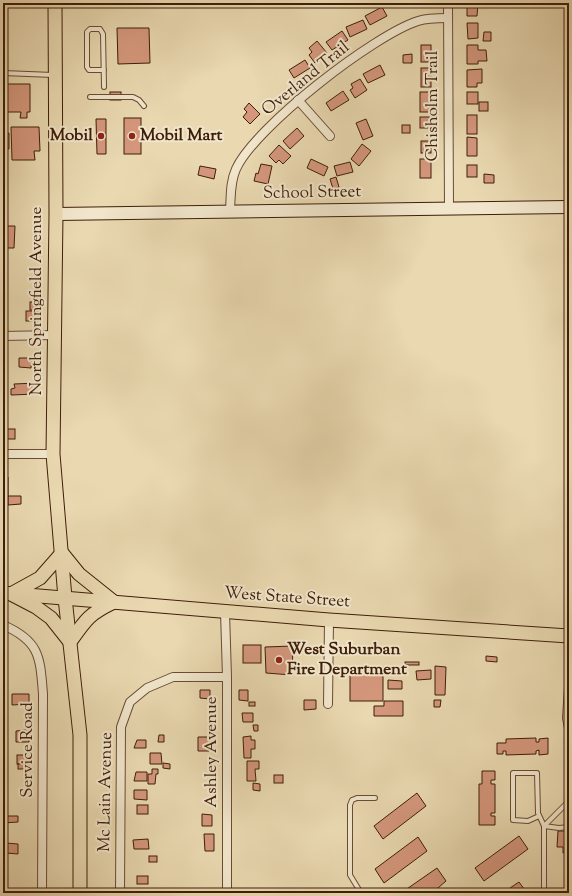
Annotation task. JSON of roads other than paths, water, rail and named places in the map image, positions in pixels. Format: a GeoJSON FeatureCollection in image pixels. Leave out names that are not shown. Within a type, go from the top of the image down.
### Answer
{"type":"FeatureCollection","features":[{"type":"Feature","properties":{"kind":"main road","name":"North Springfield Avenue"},"geometry":{"type":"LineString","coordinates":[[55,3],[54,75],[56,214],[53,454],[65,598],[80,735],[80,893]]}},
{"type":"Feature","properties":{"kind":"main road","name":"School Street"},"geometry":{"type":"LineString","coordinates":[[56,214],[230,210],[569,207]]}},
{"type":"Feature","properties":{"kind":"main road"},"geometry":{"type":"LineString","coordinates":[[62,553],[79,574],[95,589],[114,602],[94,612],[83,622],[70,642],[50,618],[36,607],[7,593],[40,578],[62,553]]}},
{"type":"Feature","properties":{"kind":"main road","name":"West State Street"},"geometry":{"type":"LineString","coordinates":[[7,593],[329,620],[569,636]]}},
{"type":"Feature","properties":{"kind":"street","name":"Chisholm Trail"},"geometry":{"type":"LineString","coordinates":[[448,3],[449,208]]}},
{"type":"Feature","properties":{"kind":"street","name":"Overland Trail"},"geometry":{"type":"LineString","coordinates":[[230,210],[232,179],[236,168],[252,145],[298,100],[363,51],[399,30],[418,21],[448,18]]}},
{"type":"Feature","properties":{"kind":"street"},"geometry":{"type":"LineString","coordinates":[[298,100],[330,136]]}},
{"type":"Feature","properties":{"kind":"street"},"geometry":{"type":"LineString","coordinates":[[3,336],[55,335]]}},
{"type":"Feature","properties":{"kind":"street"},"geometry":{"type":"LineString","coordinates":[[3,454],[53,454]]}},
{"type":"Feature","properties":{"kind":"street","name":"Ashley Avenue"},"geometry":{"type":"LineString","coordinates":[[225,612],[227,677],[227,893]]}},
{"type":"Feature","properties":{"kind":"street"},"geometry":{"type":"LineString","coordinates":[[328,704],[329,620]]}},
{"type":"Feature","properties":{"kind":"street","name":"Service Road"},"geometry":{"type":"LineString","coordinates":[[3,625],[33,644],[41,666],[43,694],[42,893]]}},
{"type":"Feature","properties":{"kind":"street","name":"Mc Lain Avenue"},"geometry":{"type":"LineString","coordinates":[[120,893],[121,728],[130,702],[147,688],[173,677],[227,677]]}},
{"type":"Feature","properties":{"kind":"street"},"geometry":{"type":"LineString","coordinates":[[569,687],[567,718],[569,728]]}},
{"type":"Feature","properties":{"kind":"lane"},"geometry":{"type":"LineString","coordinates":[[104,70],[89,70],[87,67],[87,32],[90,29],[100,29],[103,34],[104,70],[104,87]]}},
{"type":"Feature","properties":{"kind":"lane"},"geometry":{"type":"LineString","coordinates":[[3,73],[54,75]]}},
{"type":"Feature","properties":{"kind":"lane"},"geometry":{"type":"LineString","coordinates":[[90,97],[133,97],[139,100],[144,106]]}},
{"type":"Feature","properties":{"kind":"lane"},"geometry":{"type":"LineString","coordinates":[[539,816],[528,821],[513,820],[513,773],[537,773],[539,816],[544,826],[544,893]]}},
{"type":"Feature","properties":{"kind":"lane"},"geometry":{"type":"LineString","coordinates":[[361,893],[350,876],[350,805],[352,800],[357,798],[375,798]]}},
{"type":"Feature","properties":{"kind":"lane"},"geometry":{"type":"LineString","coordinates":[[544,826],[569,801]]}},
{"type":"Feature","properties":{"kind":"lane"},"geometry":{"type":"LineString","coordinates":[[544,826],[559,828],[569,827]]}},
{"type":"Feature","properties":{"kind":"place","name":"Mobil"},"geometry":{"type":"Point","coordinates":[101,136]}},
{"type":"Feature","properties":{"kind":"place","name":"Mobil Mart"},"geometry":{"type":"Point","coordinates":[132,136]}},
{"type":"Feature","properties":{"kind":"place","name":"West Suburban Fire Department"},"geometry":{"type":"Point","coordinates":[279,660]}}]}
